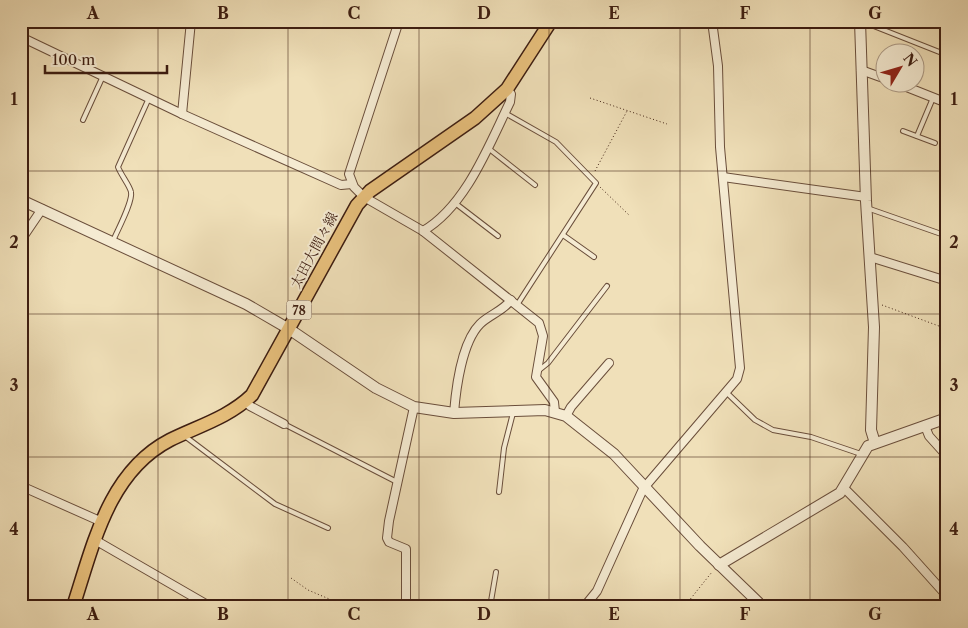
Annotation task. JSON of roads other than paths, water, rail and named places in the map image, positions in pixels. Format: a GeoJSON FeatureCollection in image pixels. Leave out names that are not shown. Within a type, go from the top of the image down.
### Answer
{"type":"FeatureCollection","features":[{"type":"Feature","properties":{"kind":"main road","name":"太田大間々線"},"geometry":{"type":"LineString","coordinates":[[73,607],[102,522],[111,502],[136,465],[158,447],[224,416],[246,402],[257,389],[350,214],[364,197],[475,118],[507,89],[551,21]]}},
{"type":"Feature","properties":{"kind":"street"},"geometry":{"type":"LineString","coordinates":[[182,114],[191,21]]}},
{"type":"Feature","properties":{"kind":"street"},"geometry":{"type":"LineString","coordinates":[[398,21],[350,174],[352,184],[364,197],[423,231],[514,302],[542,327],[543,336],[537,372],[538,382],[554,402],[555,412]]}},
{"type":"Feature","properties":{"kind":"street"},"geometry":{"type":"LineString","coordinates":[[584,607],[597,591],[646,486],[737,379],[740,368],[723,177],[718,66],[712,21]]}},
{"type":"Feature","properties":{"kind":"street"},"geometry":{"type":"LineString","coordinates":[[861,21],[861,70],[867,203],[874,304],[871,430],[875,443]]}},
{"type":"Feature","properties":{"kind":"street"},"geometry":{"type":"LineString","coordinates":[[21,37],[182,114],[341,185],[352,184]]}},
{"type":"Feature","properties":{"kind":"street"},"geometry":{"type":"LineString","coordinates":[[861,70],[876,75]]}},
{"type":"Feature","properties":{"kind":"street"},"geometry":{"type":"LineString","coordinates":[[423,231],[432,226],[455,203],[488,148],[511,97],[507,89]]}},
{"type":"Feature","properties":{"kind":"street"},"geometry":{"type":"LineString","coordinates":[[918,92],[947,103]]}},
{"type":"Feature","properties":{"kind":"street"},"geometry":{"type":"LineString","coordinates":[[723,177],[867,203]]}},
{"type":"Feature","properties":{"kind":"street"},"geometry":{"type":"LineString","coordinates":[[21,200],[246,304],[289,329],[381,391],[414,407],[454,413],[513,410],[555,412],[566,416],[614,454],[646,486],[717,567],[762,606]]}},
{"type":"Feature","properties":{"kind":"street"},"geometry":{"type":"LineString","coordinates":[[21,240],[42,209]]}},
{"type":"Feature","properties":{"kind":"street"},"geometry":{"type":"LineString","coordinates":[[870,257],[947,281]]}},
{"type":"Feature","properties":{"kind":"street"},"geometry":{"type":"LineString","coordinates":[[454,413],[465,351],[471,337],[480,323],[514,302]]}},
{"type":"Feature","properties":{"kind":"street"},"geometry":{"type":"LineString","coordinates":[[566,416],[571,407],[609,363]]}},
{"type":"Feature","properties":{"kind":"street"},"geometry":{"type":"LineString","coordinates":[[246,402],[284,424]]}},
{"type":"Feature","properties":{"kind":"street"},"geometry":{"type":"LineString","coordinates":[[406,607],[406,549],[390,542],[387,538],[397,482],[414,407]]}},
{"type":"Feature","properties":{"kind":"street"},"geometry":{"type":"LineString","coordinates":[[717,567],[830,500],[844,488],[868,446],[947,418]]}},
{"type":"Feature","properties":{"kind":"street"},"geometry":{"type":"LineString","coordinates":[[925,426],[929,436],[947,456]]}},
{"type":"Feature","properties":{"kind":"street"},"geometry":{"type":"LineString","coordinates":[[21,486],[102,522]]}},
{"type":"Feature","properties":{"kind":"street"},"geometry":{"type":"LineString","coordinates":[[844,488],[947,596]]}},
{"type":"Feature","properties":{"kind":"street"},"geometry":{"type":"LineString","coordinates":[[95,540],[211,607]]}},
{"type":"Feature","properties":{"kind":"street"},"geometry":{"type":"LineString","coordinates":[[21,603],[29,607]]}},
{"type":"Feature","properties":{"kind":"lane"},"geometry":{"type":"LineString","coordinates":[[861,21],[947,55]]}},
{"type":"Feature","properties":{"kind":"lane"},"geometry":{"type":"LineString","coordinates":[[82,120],[103,76]]}},
{"type":"Feature","properties":{"kind":"lane"},"geometry":{"type":"LineString","coordinates":[[113,241],[131,199],[131,191],[122,178],[118,167],[149,98]]}},
{"type":"Feature","properties":{"kind":"lane"},"geometry":{"type":"LineString","coordinates":[[917,136],[933,98]]}},
{"type":"Feature","properties":{"kind":"lane"},"geometry":{"type":"LineString","coordinates":[[504,113],[556,142],[596,183],[563,235],[514,302]]}},
{"type":"Feature","properties":{"kind":"lane"},"geometry":{"type":"LineString","coordinates":[[903,131],[935,143]]}},
{"type":"Feature","properties":{"kind":"lane"},"geometry":{"type":"LineString","coordinates":[[488,148],[535,185]]}},
{"type":"Feature","properties":{"kind":"lane"},"geometry":{"type":"LineString","coordinates":[[455,203],[498,236]]}},
{"type":"Feature","properties":{"kind":"lane"},"geometry":{"type":"LineString","coordinates":[[867,203],[947,236]]}},
{"type":"Feature","properties":{"kind":"lane"},"geometry":{"type":"LineString","coordinates":[[563,235],[594,257]]}},
{"type":"Feature","properties":{"kind":"lane"},"geometry":{"type":"LineString","coordinates":[[537,372],[548,363],[607,286]]}},
{"type":"Feature","properties":{"kind":"lane"},"geometry":{"type":"LineString","coordinates":[[726,392],[755,420],[773,430],[811,436],[862,455]]}},
{"type":"Feature","properties":{"kind":"lane"},"geometry":{"type":"LineString","coordinates":[[499,492],[504,448],[513,410]]}},
{"type":"Feature","properties":{"kind":"lane"},"geometry":{"type":"LineString","coordinates":[[284,424],[397,482]]}},
{"type":"Feature","properties":{"kind":"lane"},"geometry":{"type":"LineString","coordinates":[[184,435],[275,504],[328,528]]}},
{"type":"Feature","properties":{"kind":"lane"},"geometry":{"type":"LineString","coordinates":[[490,607],[496,572]]}}]}
